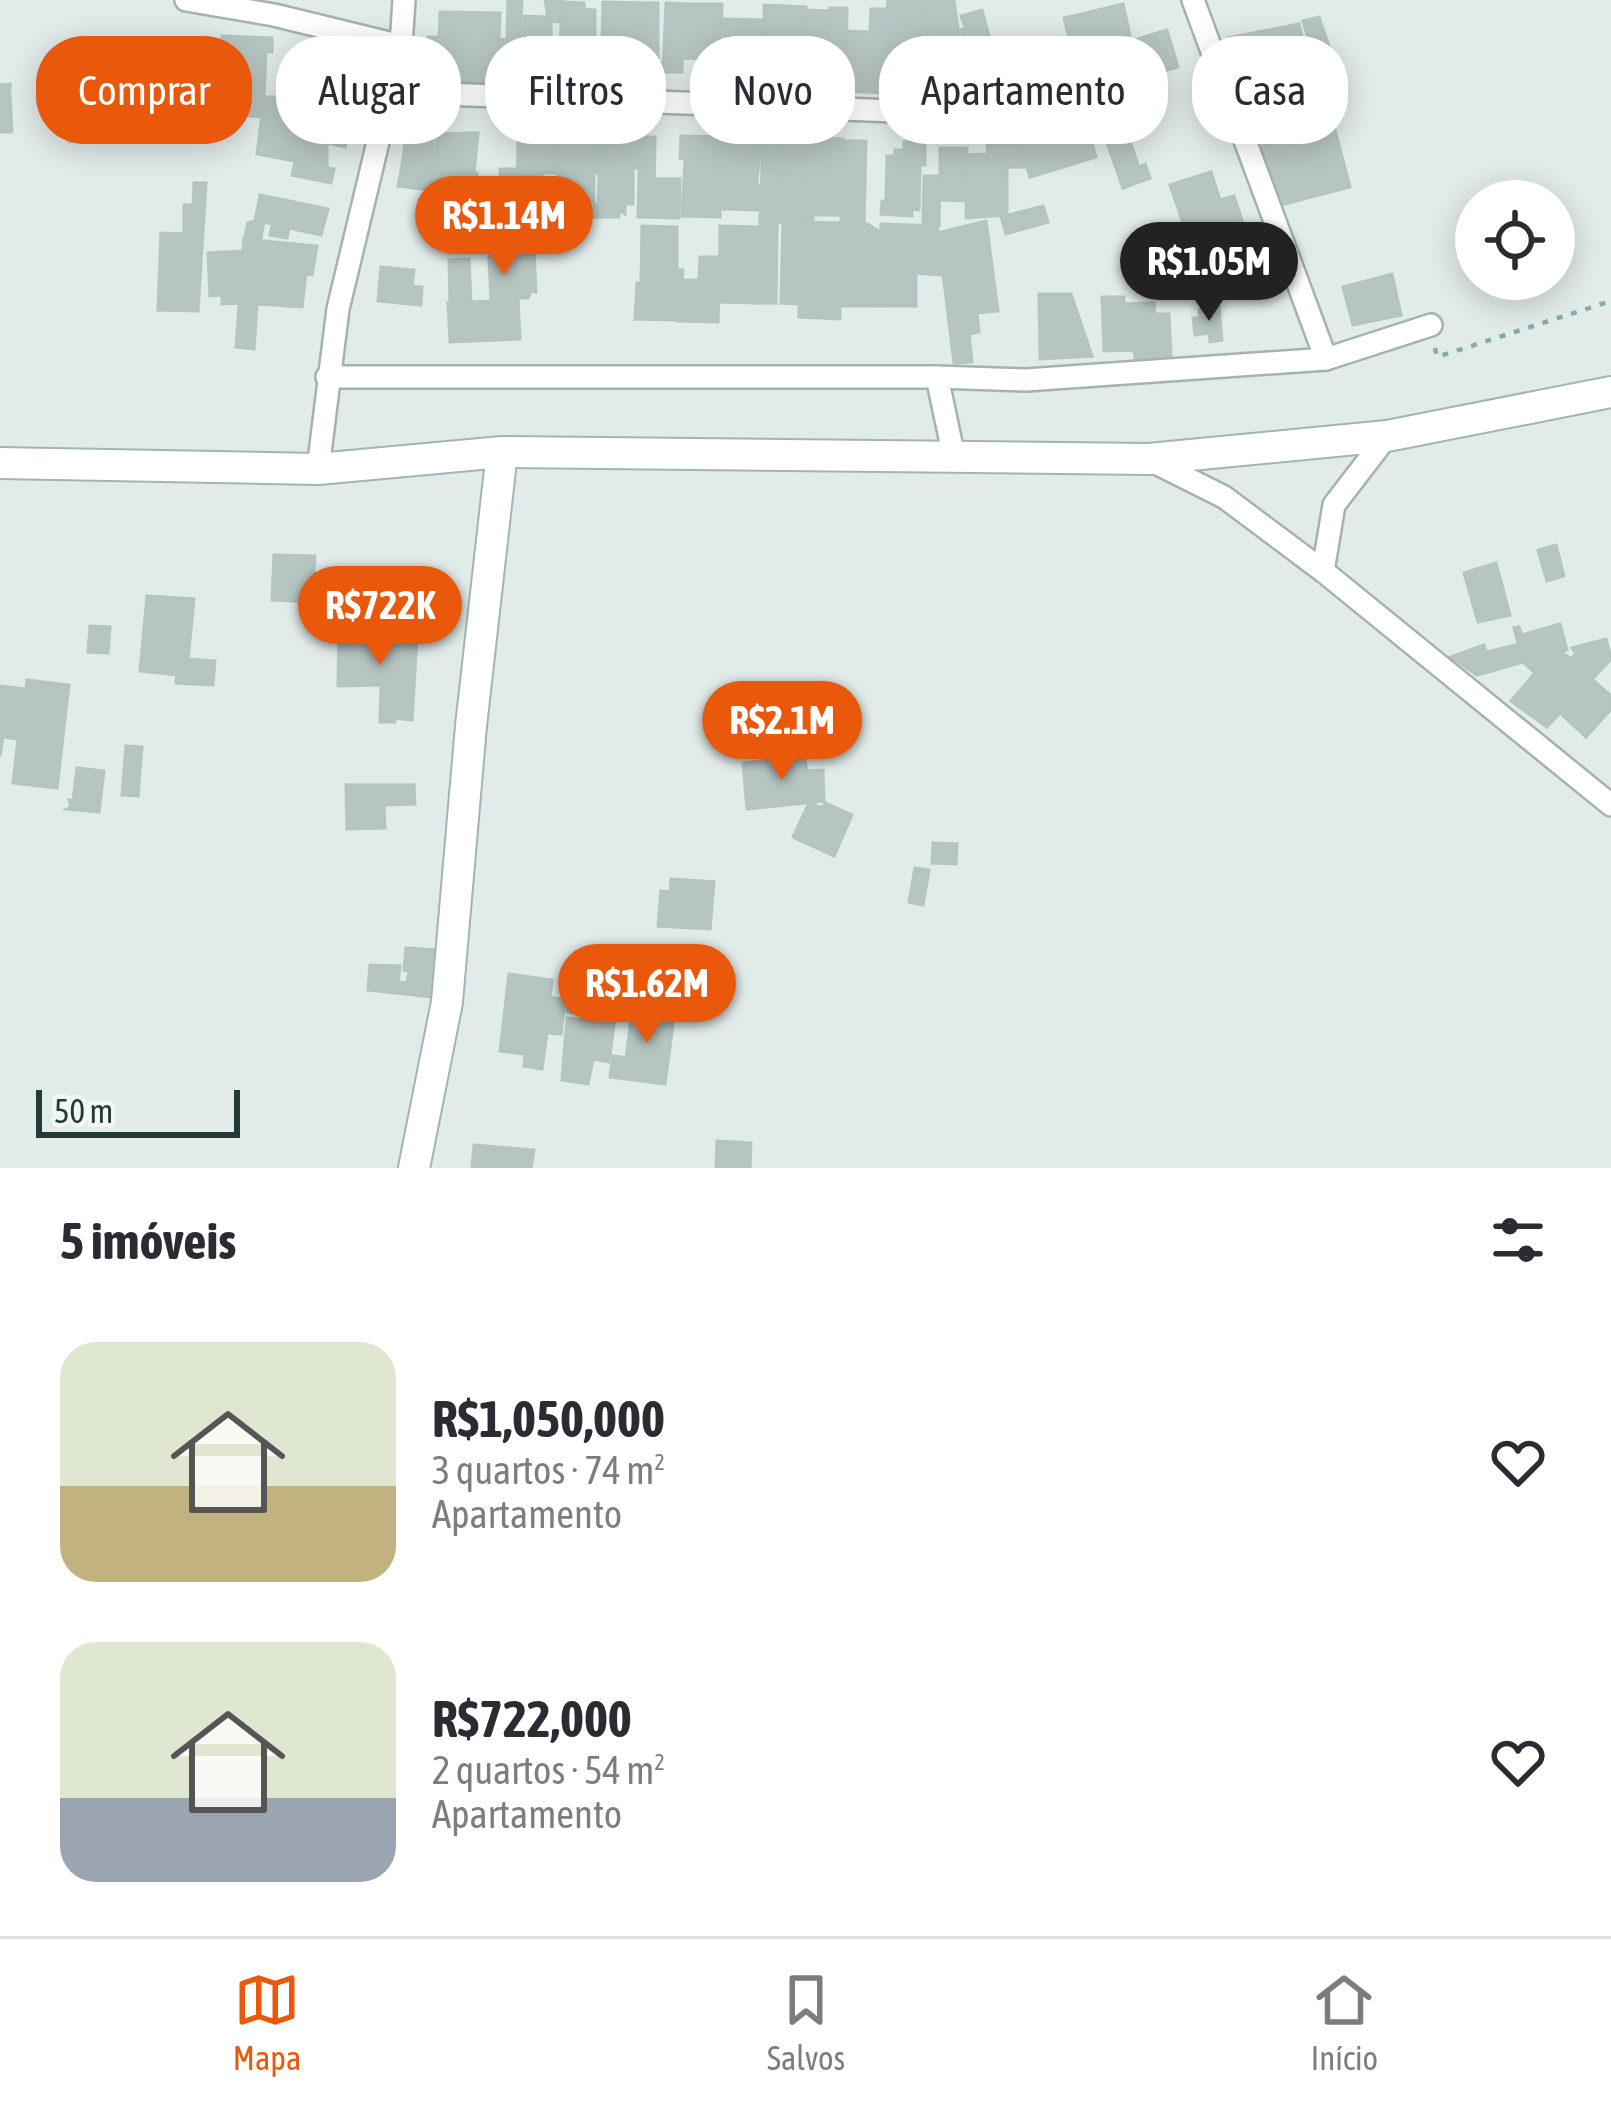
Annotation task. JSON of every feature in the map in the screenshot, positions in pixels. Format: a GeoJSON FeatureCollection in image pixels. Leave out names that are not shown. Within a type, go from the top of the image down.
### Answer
{"type":"FeatureCollection","features":[{"type":"Feature","properties":{"kind":"main road"},"geometry":{"type":"LineString","coordinates":[[0,463],[318,469],[502,452],[1149,459],[1387,436],[1611,392]]}},
{"type":"Feature","properties":{"kind":"main road"},"geometry":{"type":"LineString","coordinates":[[414,1168],[447,1002],[502,452]]}},
{"type":"Feature","properties":{"kind":"street"},"geometry":{"type":"LineString","coordinates":[[186,0],[360,36]]}},
{"type":"Feature","properties":{"kind":"street"},"geometry":{"type":"LineString","coordinates":[[402,36],[404,0]]}},
{"type":"Feature","properties":{"kind":"street"},"geometry":{"type":"LineString","coordinates":[[1193,0],[1326,358]]}},
{"type":"Feature","properties":{"kind":"street"},"geometry":{"type":"LineString","coordinates":[[461,95],[879,110]]}},
{"type":"Feature","properties":{"kind":"street"},"geometry":{"type":"LineString","coordinates":[[318,469],[338,309],[378,144]]}},
{"type":"Feature","properties":{"kind":"street"},"geometry":{"type":"LineString","coordinates":[[327,377],[937,376],[1026,380],[1326,358],[1431,325]]}},
{"type":"Feature","properties":{"kind":"street"},"geometry":{"type":"LineString","coordinates":[[937,376],[954,457]]}},
{"type":"Feature","properties":{"kind":"street"},"geometry":{"type":"LineString","coordinates":[[1323,571],[1334,505],[1387,436]]}},
{"type":"Feature","properties":{"kind":"street"},"geometry":{"type":"LineString","coordinates":[[1149,459],[1224,497],[1323,571],[1611,805]]}},
{"type":"Feature","properties":{"kind":"path"},"geometry":{"type":"LineString","coordinates":[[1431,325],[1437,357],[1611,301]]}},
{"type":"Feature","properties":{"kind":"building"},"geometry":{"type":"Polygon","coordinates":[[[508,0],[522,0],[520,36],[507,36],[508,0]]]}},
{"type":"Feature","properties":{"kind":"building"},"geometry":{"type":"Polygon","coordinates":[[[545,0],[562,1],[561,22],[551,21],[551,36],[523,36],[524,16],[548,17],[545,0]]]}},
{"type":"Feature","properties":{"kind":"building"},"geometry":{"type":"Polygon","coordinates":[[[888,0],[928,0],[928,11],[887,9],[888,0]]]}},
{"type":"Feature","properties":{"kind":"building"},"geometry":{"type":"Polygon","coordinates":[[[928,0],[954,0],[959,35],[927,36],[928,0]]]}},
{"type":"Feature","properties":{"kind":"building"},"geometry":{"type":"Polygon","coordinates":[[[562,2],[584,3],[584,9],[595,10],[595,36],[561,36],[562,2]]]}},
{"type":"Feature","properties":{"kind":"building"},"geometry":{"type":"Polygon","coordinates":[[[603,2],[643,3],[643,36],[602,36],[603,2]]]}},
{"type":"Feature","properties":{"kind":"building"},"geometry":{"type":"Polygon","coordinates":[[[644,3],[658,3],[658,36],[643,36],[644,3]]]}},
{"type":"Feature","properties":{"kind":"building"},"geometry":{"type":"Polygon","coordinates":[[[666,3],[684,4],[682,72],[666,72],[666,3]]]}},
{"type":"Feature","properties":{"kind":"building"},"geometry":{"type":"Polygon","coordinates":[[[684,4],[722,4],[721,36],[690,36],[690,58],[682,58],[684,4]]]}},
{"type":"Feature","properties":{"kind":"building"},"geometry":{"type":"Polygon","coordinates":[[[1123,4],[1130,35],[1068,36],[1064,18],[1123,4]]]}},
{"type":"Feature","properties":{"kind":"building"},"geometry":{"type":"Polygon","coordinates":[[[764,5],[806,7],[805,36],[764,36],[764,5]]]}},
{"type":"Feature","properties":{"kind":"building"},"geometry":{"type":"Polygon","coordinates":[[[847,8],[847,36],[805,36],[806,10],[847,8]]]}},
{"type":"Feature","properties":{"kind":"building"},"geometry":{"type":"Polygon","coordinates":[[[871,9],[887,9],[887,36],[879,36],[879,93],[855,91],[855,36],[846,36],[846,31],[870,32],[871,9]]]}},
{"type":"Feature","properties":{"kind":"building"},"geometry":{"type":"Polygon","coordinates":[[[887,9],[928,11],[927,36],[887,36],[887,9]]]}},
{"type":"Feature","properties":{"kind":"building"},"geometry":{"type":"Polygon","coordinates":[[[982,10],[989,36],[963,36],[961,30],[966,29],[961,16],[982,10]]]}},
{"type":"Feature","properties":{"kind":"building"},"geometry":{"type":"Polygon","coordinates":[[[440,12],[500,13],[499,36],[439,36],[440,12]]]}},
{"type":"Feature","properties":{"kind":"building"},"geometry":{"type":"Polygon","coordinates":[[[1319,17],[1325,36],[1307,36],[1303,21],[1319,17]]]}},
{"type":"Feature","properties":{"kind":"building"},"geometry":{"type":"Polygon","coordinates":[[[724,19],[764,20],[763,36],[724,36],[724,19]]]}},
{"type":"Feature","properties":{"kind":"building"},"geometry":{"type":"Polygon","coordinates":[[[1299,24],[1302,36],[1238,36],[1299,24]]]}},
{"type":"Feature","properties":{"kind":"building"},"geometry":{"type":"Polygon","coordinates":[[[1167,30],[1178,67],[1168,70],[1168,36],[1148,36],[1167,30]]]}},
{"type":"Feature","properties":{"kind":"building"},"geometry":{"type":"Polygon","coordinates":[[[252,37],[272,38],[272,52],[266,51],[264,97],[276,97],[276,118],[252,116],[252,37]]]}},
{"type":"Feature","properties":{"kind":"building"},"geometry":{"type":"Polygon","coordinates":[[[461,38],[485,39],[481,89],[461,88],[461,38]]]}},
{"type":"Feature","properties":{"kind":"building"},"geometry":{"type":"Polygon","coordinates":[[[10,84],[10,92],[5,92],[10,96],[12,132],[0,132],[0,85],[10,84]]]}},
{"type":"Feature","properties":{"kind":"building"},"geometry":{"type":"Polygon","coordinates":[[[262,115],[276,117],[276,144],[327,144],[327,168],[334,169],[331,183],[292,175],[295,161],[257,154],[262,115]]]}},
{"type":"Feature","properties":{"kind":"building"},"geometry":{"type":"Polygon","coordinates":[[[461,133],[478,133],[474,173],[434,172],[436,144],[461,144],[461,133]]]}},
{"type":"Feature","properties":{"kind":"building"},"geometry":{"type":"Polygon","coordinates":[[[681,136],[690,136],[690,144],[721,144],[720,217],[682,216],[685,159],[680,158],[681,136]]]}},
{"type":"Feature","properties":{"kind":"building"},"geometry":{"type":"Polygon","coordinates":[[[866,141],[864,224],[841,223],[843,144],[866,141]]]}},
{"type":"Feature","properties":{"kind":"building"},"geometry":{"type":"Polygon","coordinates":[[[405,144],[433,144],[432,172],[401,171],[405,144]]]}},
{"type":"Feature","properties":{"kind":"building"},"geometry":{"type":"Polygon","coordinates":[[[518,144],[559,144],[558,173],[542,173],[541,199],[524,198],[524,203],[517,203],[518,144]]]}},
{"type":"Feature","properties":{"kind":"building"},"geometry":{"type":"Polygon","coordinates":[[[559,144],[600,144],[599,173],[594,173],[598,217],[557,216],[559,144]]]}},
{"type":"Feature","properties":{"kind":"building"},"geometry":{"type":"Polygon","coordinates":[[[600,144],[640,144],[640,168],[633,168],[633,204],[625,204],[625,214],[619,210],[619,217],[598,217],[600,144]]]}},
{"type":"Feature","properties":{"kind":"building"},"geometry":{"type":"Polygon","coordinates":[[[640,144],[655,144],[654,197],[656,179],[680,179],[679,218],[638,217],[640,144]]]}},
{"type":"Feature","properties":{"kind":"building"},"geometry":{"type":"Polygon","coordinates":[[[721,144],[761,144],[757,179],[760,210],[723,209],[721,144]]]}},
{"type":"Feature","properties":{"kind":"building"},"geometry":{"type":"Polygon","coordinates":[[[763,144],[782,144],[782,170],[762,170],[763,144]]]}},
{"type":"Feature","properties":{"kind":"building"},"geometry":{"type":"Polygon","coordinates":[[[782,144],[802,144],[801,222],[780,222],[782,144]]]}},
{"type":"Feature","properties":{"kind":"building"},"geometry":{"type":"Polygon","coordinates":[[[802,144],[843,144],[841,215],[813,215],[813,223],[801,222],[802,144]]]}},
{"type":"Feature","properties":{"kind":"building"},"geometry":{"type":"Polygon","coordinates":[[[904,144],[925,144],[925,165],[904,164],[904,156],[895,156],[895,150],[904,150],[904,144]]]}},
{"type":"Feature","properties":{"kind":"building"},"geometry":{"type":"Polygon","coordinates":[[[987,144],[1020,144],[1027,167],[1007,167],[1007,215],[966,218],[967,155],[988,154],[987,144]]]}},
{"type":"Feature","properties":{"kind":"building"},"geometry":{"type":"Polygon","coordinates":[[[1021,144],[1092,144],[1096,157],[1030,177],[1021,144]]]}},
{"type":"Feature","properties":{"kind":"building"},"geometry":{"type":"Polygon","coordinates":[[[1107,144],[1131,144],[1139,167],[1145,164],[1150,178],[1123,188],[1107,144]]]}},
{"type":"Feature","properties":{"kind":"building"},"geometry":{"type":"Polygon","coordinates":[[[1339,144],[1350,187],[1277,206],[1259,147],[1339,144]]]}},
{"type":"Feature","properties":{"kind":"building"},"geometry":{"type":"Polygon","coordinates":[[[940,148],[967,148],[966,201],[940,200],[940,148]]]}},
{"type":"Feature","properties":{"kind":"building"},"geometry":{"type":"Polygon","coordinates":[[[887,156],[904,156],[904,164],[920,165],[919,210],[912,209],[912,216],[881,214],[882,201],[886,201],[887,156]]]}},
{"type":"Feature","properties":{"kind":"building"},"geometry":{"type":"Polygon","coordinates":[[[500,169],[517,169],[517,208],[495,208],[491,200],[491,193],[500,193],[500,169]]]}},
{"type":"Feature","properties":{"kind":"building"},"geometry":{"type":"Polygon","coordinates":[[[762,170],[782,170],[780,222],[760,221],[762,170]]]}},
{"type":"Feature","properties":{"kind":"building"},"geometry":{"type":"Polygon","coordinates":[[[401,171],[477,173],[475,215],[428,213],[429,190],[398,186],[401,171]]]}},
{"type":"Feature","properties":{"kind":"building"},"geometry":{"type":"Polygon","coordinates":[[[1211,172],[1220,200],[1234,196],[1247,235],[1231,240],[1228,231],[1219,234],[1220,238],[1190,243],[1170,185],[1211,172]]]}},
{"type":"Feature","properties":{"kind":"building"},"geometry":{"type":"Polygon","coordinates":[[[924,176],[940,176],[939,226],[923,226],[924,176]]]}},
{"type":"Feature","properties":{"kind":"building"},"geometry":{"type":"Polygon","coordinates":[[[194,183],[206,183],[198,311],[158,310],[161,233],[184,234],[184,205],[193,205],[194,183]]]}},
{"type":"Feature","properties":{"kind":"building"},"geometry":{"type":"Polygon","coordinates":[[[260,195],[328,209],[321,235],[289,228],[287,238],[270,235],[272,224],[264,222],[261,238],[245,236],[248,223],[255,221],[260,195]]]}},
{"type":"Feature","properties":{"kind":"building"},"geometry":{"type":"Polygon","coordinates":[[[1043,206],[1048,222],[1006,234],[1001,217],[1043,206]]]}},
{"type":"Feature","properties":{"kind":"building"},"geometry":{"type":"Polygon","coordinates":[[[514,216],[531,216],[536,292],[531,291],[528,298],[518,298],[514,216]]]}},
{"type":"Feature","properties":{"kind":"building"},"geometry":{"type":"Polygon","coordinates":[[[760,221],[777,222],[776,303],[758,303],[760,221]]]}},
{"type":"Feature","properties":{"kind":"building"},"geometry":{"type":"Polygon","coordinates":[[[986,221],[998,311],[977,313],[979,332],[969,334],[972,362],[954,363],[938,233],[986,221]]]}},
{"type":"Feature","properties":{"kind":"building"},"geometry":{"type":"Polygon","coordinates":[[[783,222],[801,222],[799,304],[781,303],[783,222]]]}},
{"type":"Feature","properties":{"kind":"building"},"geometry":{"type":"Polygon","coordinates":[[[801,222],[841,223],[840,319],[799,317],[801,222]]]}},
{"type":"Feature","properties":{"kind":"building"},"geometry":{"type":"Polygon","coordinates":[[[841,223],[867,224],[881,232],[880,306],[840,306],[841,223]]]}},
{"type":"Feature","properties":{"kind":"building"},"geometry":{"type":"Polygon","coordinates":[[[881,224],[937,226],[943,275],[916,273],[916,306],[880,306],[881,224]]]}},
{"type":"Feature","properties":{"kind":"building"},"geometry":{"type":"Polygon","coordinates":[[[642,226],[677,227],[677,320],[635,319],[642,226]]]}},
{"type":"Feature","properties":{"kind":"building"},"geometry":{"type":"Polygon","coordinates":[[[720,226],[760,227],[758,303],[719,302],[720,226]]]}},
{"type":"Feature","properties":{"kind":"building"},"geometry":{"type":"Polygon","coordinates":[[[244,239],[317,246],[312,275],[306,274],[302,307],[257,304],[254,349],[236,347],[244,239]]]}},
{"type":"Feature","properties":{"kind":"building"},"geometry":{"type":"Polygon","coordinates":[[[243,251],[240,303],[222,304],[222,295],[210,296],[208,253],[243,251]]]}},
{"type":"Feature","properties":{"kind":"building"},"geometry":{"type":"Polygon","coordinates":[[[516,256],[518,300],[491,301],[489,257],[516,256]]]}},
{"type":"Feature","properties":{"kind":"building"},"geometry":{"type":"Polygon","coordinates":[[[700,257],[720,257],[718,322],[677,321],[678,270],[683,270],[682,280],[699,280],[700,257]]]}},
{"type":"Feature","properties":{"kind":"building"},"geometry":{"type":"Polygon","coordinates":[[[469,259],[471,302],[450,303],[449,260],[469,259]]]}},
{"type":"Feature","properties":{"kind":"building"},"geometry":{"type":"Polygon","coordinates":[[[381,267],[414,270],[412,286],[422,287],[421,305],[378,301],[381,267]]]}},
{"type":"Feature","properties":{"kind":"building"},"geometry":{"type":"Polygon","coordinates":[[[1392,274],[1401,315],[1353,325],[1343,287],[1392,274]]]}},
{"type":"Feature","properties":{"kind":"building"},"geometry":{"type":"Polygon","coordinates":[[[1039,294],[1071,294],[1092,356],[1040,359],[1039,294]]]}},
{"type":"Feature","properties":{"kind":"building"},"geometry":{"type":"Polygon","coordinates":[[[1102,297],[1124,297],[1124,304],[1154,303],[1155,314],[1169,314],[1171,356],[1135,358],[1134,350],[1104,351],[1102,297]]]}},
{"type":"Feature","properties":{"kind":"building"},"geometry":{"type":"Polygon","coordinates":[[[518,300],[520,339],[450,342],[448,303],[518,300]]]}},
{"type":"Feature","properties":{"kind":"building"},"geometry":{"type":"Polygon","coordinates":[[[1219,307],[1222,340],[1210,342],[1209,333],[1195,335],[1193,318],[1200,318],[1199,309],[1219,307]]]}},
{"type":"Feature","properties":{"kind":"building"},"geometry":{"type":"Polygon","coordinates":[[[1556,545],[1564,576],[1547,581],[1538,550],[1556,545]]]}},
{"type":"Feature","properties":{"kind":"building"},"geometry":{"type":"Polygon","coordinates":[[[274,555],[315,556],[312,602],[272,600],[274,555]]]}},
{"type":"Feature","properties":{"kind":"building"},"geometry":{"type":"Polygon","coordinates":[[[1496,563],[1510,615],[1478,622],[1464,573],[1496,563]]]}},
{"type":"Feature","properties":{"kind":"building"},"geometry":{"type":"Polygon","coordinates":[[[147,596],[194,599],[188,659],[215,661],[213,685],[176,683],[177,675],[140,671],[147,596]]]}},
{"type":"Feature","properties":{"kind":"building"},"geometry":{"type":"Polygon","coordinates":[[[1560,624],[1567,650],[1523,662],[1514,628],[1519,627],[1522,635],[1560,624]]]}},
{"type":"Feature","properties":{"kind":"building"},"geometry":{"type":"Polygon","coordinates":[[[90,626],[110,627],[108,653],[88,652],[90,626]]]}},
{"type":"Feature","properties":{"kind":"building"},"geometry":{"type":"Polygon","coordinates":[[[339,626],[375,626],[375,636],[417,636],[412,720],[380,722],[381,685],[338,686],[339,626]]]}},
{"type":"Feature","properties":{"kind":"building"},"geometry":{"type":"Polygon","coordinates":[[[1606,639],[1611,659],[1547,727],[1511,701],[1535,673],[1523,662],[1561,652],[1571,659],[1576,654],[1572,648],[1606,639]]]}},
{"type":"Feature","properties":{"kind":"building"},"geometry":{"type":"Polygon","coordinates":[[[1518,644],[1523,662],[1492,671],[1487,652],[1518,644]]]}},
{"type":"Feature","properties":{"kind":"building"},"geometry":{"type":"Polygon","coordinates":[[[1484,645],[1492,671],[1477,675],[1451,657],[1484,645]]]}},
{"type":"Feature","properties":{"kind":"building"},"geometry":{"type":"Polygon","coordinates":[[[1592,679],[1611,696],[1611,709],[1586,737],[1560,713],[1578,693],[1585,692],[1582,689],[1592,679]]]}},
{"type":"Feature","properties":{"kind":"building"},"geometry":{"type":"Polygon","coordinates":[[[27,680],[69,685],[57,788],[13,783],[18,739],[3,737],[0,756],[0,686],[26,689],[27,680]]]}},
{"type":"Feature","properties":{"kind":"building"},"geometry":{"type":"Polygon","coordinates":[[[126,746],[142,747],[138,796],[122,795],[126,746]]]}},
{"type":"Feature","properties":{"kind":"building"},"geometry":{"type":"Polygon","coordinates":[[[804,755],[807,771],[823,770],[824,801],[747,809],[743,763],[804,755]]]}},
{"type":"Feature","properties":{"kind":"building"},"geometry":{"type":"Polygon","coordinates":[[[77,768],[104,771],[99,812],[67,809],[69,800],[73,801],[77,768]]]}},
{"type":"Feature","properties":{"kind":"building"},"geometry":{"type":"Polygon","coordinates":[[[346,785],[414,785],[415,804],[384,805],[385,828],[347,829],[346,785]]]}},
{"type":"Feature","properties":{"kind":"building"},"geometry":{"type":"Polygon","coordinates":[[[809,803],[822,808],[825,803],[852,815],[834,856],[793,837],[809,803]]]}},
{"type":"Feature","properties":{"kind":"building"},"geometry":{"type":"Polygon","coordinates":[[[933,843],[957,844],[956,864],[932,863],[933,843]]]}},
{"type":"Feature","properties":{"kind":"building"},"geometry":{"type":"Polygon","coordinates":[[[915,868],[929,870],[923,905],[909,902],[915,868]]]}},
{"type":"Feature","properties":{"kind":"building"},"geometry":{"type":"Polygon","coordinates":[[[671,879],[714,882],[710,929],[658,926],[661,891],[670,892],[671,879]]]}},
{"type":"Feature","properties":{"kind":"building"},"geometry":{"type":"Polygon","coordinates":[[[406,948],[437,950],[433,997],[368,990],[370,965],[400,966],[398,982],[407,983],[406,948]]]}},
{"type":"Feature","properties":{"kind":"building"},"geometry":{"type":"Polygon","coordinates":[[[572,968],[578,969],[577,977],[590,978],[587,1014],[567,1012],[572,968]]]}},
{"type":"Feature","properties":{"kind":"building"},"geometry":{"type":"Polygon","coordinates":[[[509,974],[552,980],[550,997],[565,1000],[561,1034],[547,1033],[542,1069],[524,1066],[525,1054],[500,1051],[509,974]]]}},
{"type":"Feature","properties":{"kind":"building"},"geometry":{"type":"Polygon","coordinates":[[[633,1004],[675,1010],[665,1084],[610,1077],[613,1056],[626,1058],[633,1004]]]}},
{"type":"Feature","properties":{"kind":"building"},"geometry":{"type":"Polygon","coordinates":[[[600,1008],[616,1011],[609,1062],[593,1059],[588,1084],[562,1080],[567,1018],[598,1023],[600,1008]]]}},
{"type":"Feature","properties":{"kind":"building"},"geometry":{"type":"Polygon","coordinates":[[[717,1141],[751,1143],[750,1168],[716,1168],[717,1141]]]}},
{"type":"Feature","properties":{"kind":"building"},"geometry":{"type":"Polygon","coordinates":[[[474,1145],[534,1150],[531,1168],[472,1168],[474,1145]]]}}]}
